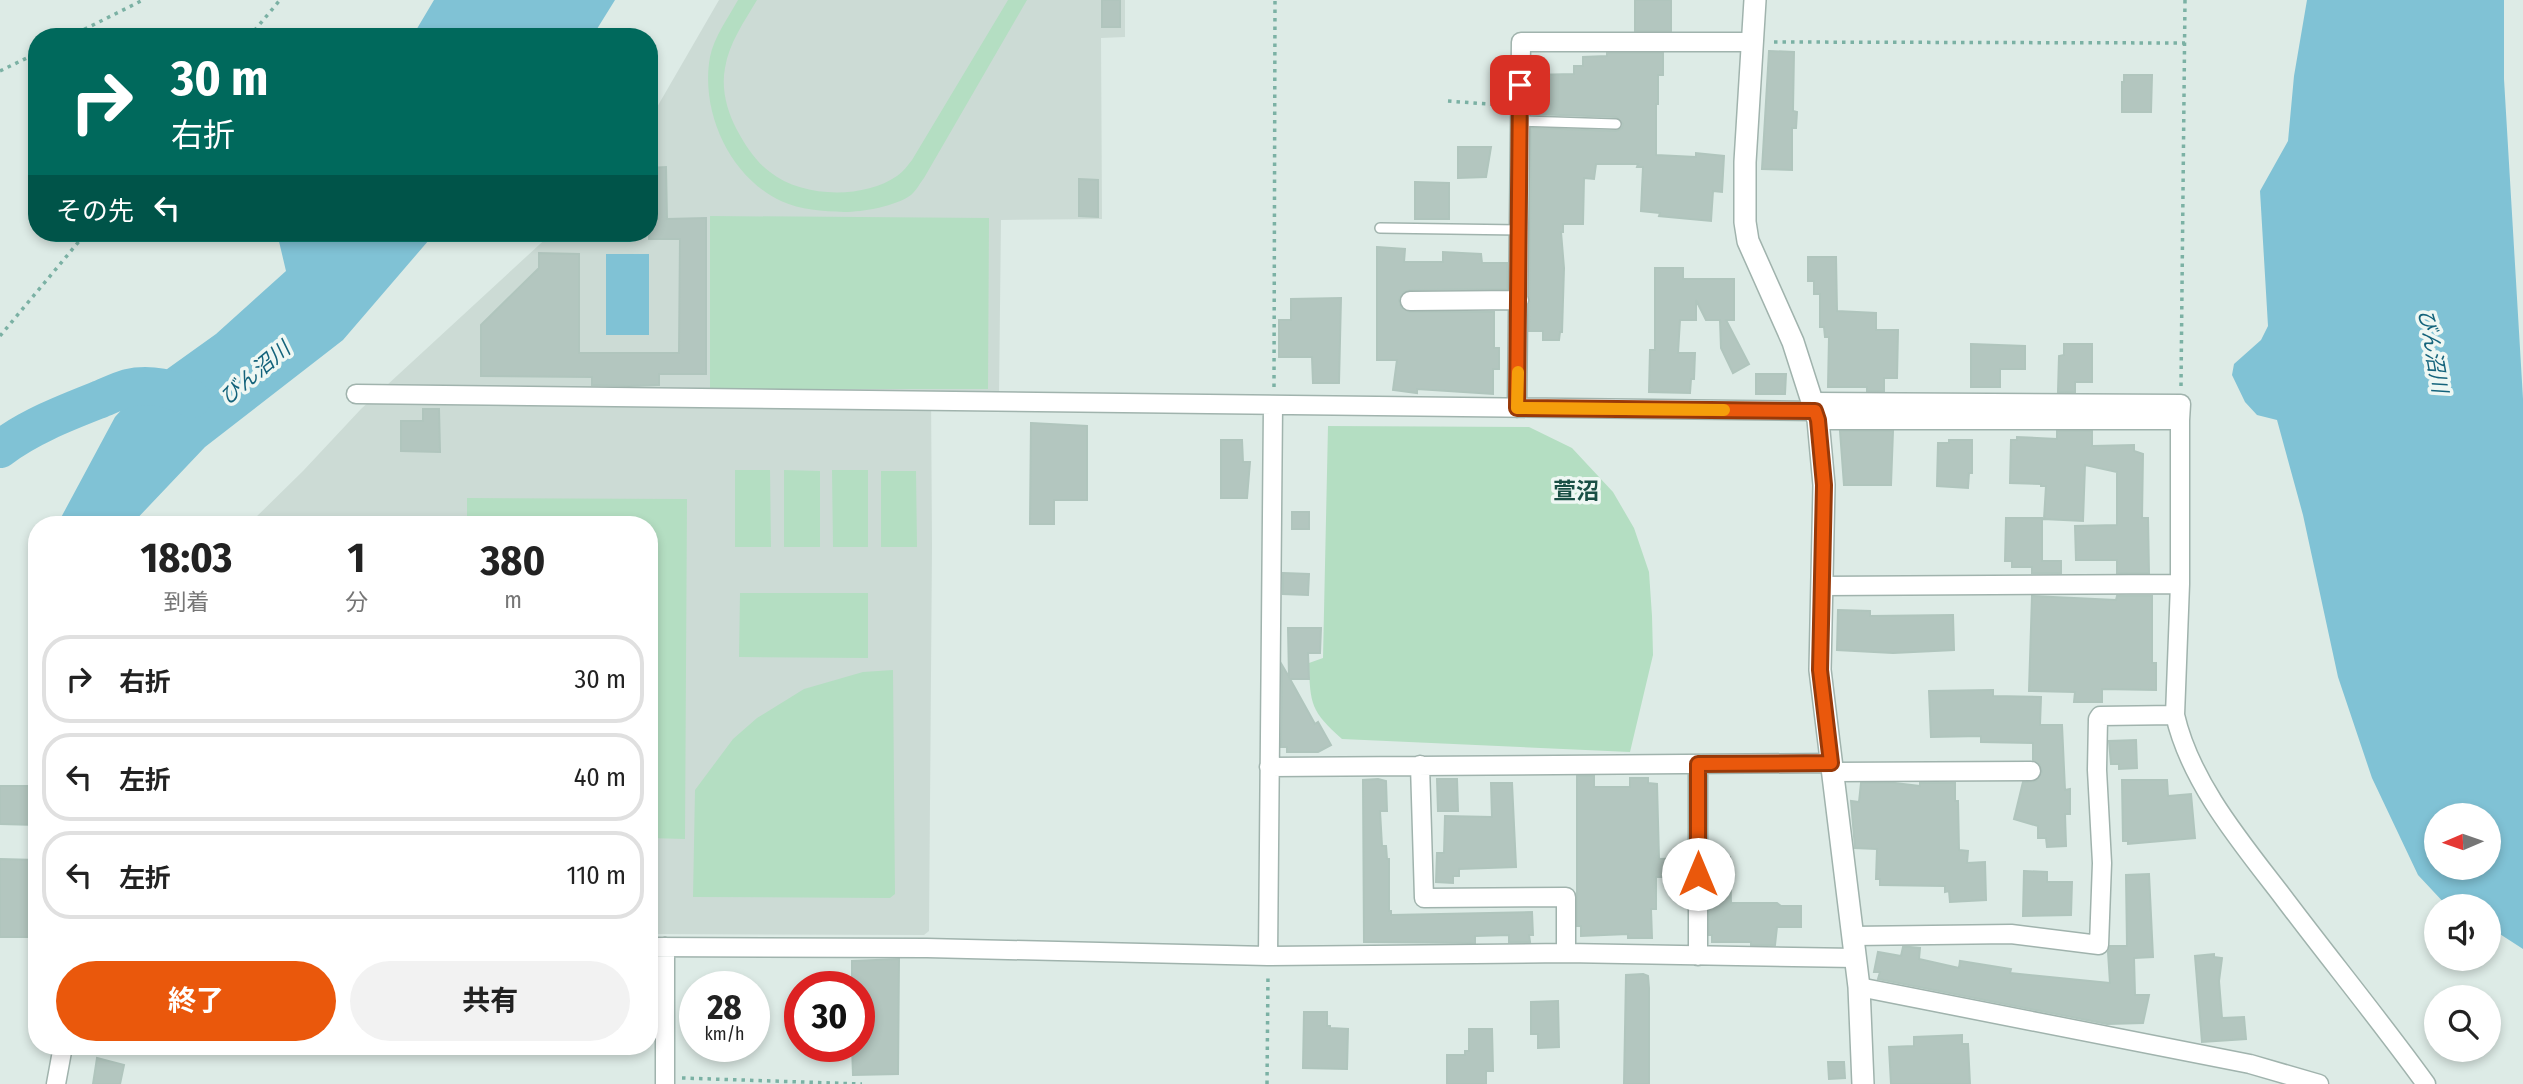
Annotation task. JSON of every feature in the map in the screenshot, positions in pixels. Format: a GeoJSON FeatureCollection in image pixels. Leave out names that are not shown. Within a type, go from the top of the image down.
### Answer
{"type":"FeatureCollection","features":[{"type":"Feature","properties":{"kind":"street"},"geometry":{"type":"LineString","coordinates":[[1755,0],[1745,162],[1745,222],[1748,241],[1793,342],[1815,411],[1824,485],[1820,670],[1859,987],[1863,1084]]}},
{"type":"Feature","properties":{"kind":"street"},"geometry":{"type":"LineString","coordinates":[[1517,408],[1521,42],[1751,42]]}},
{"type":"Feature","properties":{"kind":"street"},"geometry":{"type":"LineString","coordinates":[[1410,302],[1519,300]]}},
{"type":"Feature","properties":{"kind":"street"},"geometry":{"type":"LineString","coordinates":[[356,394],[1273,406],[2180,412],[2180,584],[2175,715],[2181,741],[2241,842],[2426,1084]]}},
{"type":"Feature","properties":{"kind":"street"},"geometry":{"type":"LineString","coordinates":[[1268,956],[1273,406]]}},
{"type":"Feature","properties":{"kind":"street"},"geometry":{"type":"LineString","coordinates":[[1822,586],[2180,584]]}},
{"type":"Feature","properties":{"kind":"street"},"geometry":{"type":"LineString","coordinates":[[658,947],[928,948],[1268,956],[1566,953],[1698,956],[2011,934],[2099,945],[2102,863],[2097,770],[2098,719],[2100,716],[2175,715]]}},
{"type":"Feature","properties":{"kind":"street"},"geometry":{"type":"LineString","coordinates":[[1269,767],[1698,764],[2031,771]]}},
{"type":"Feature","properties":{"kind":"street"},"geometry":{"type":"LineString","coordinates":[[1698,764],[1698,956]]}},
{"type":"Feature","properties":{"kind":"street"},"geometry":{"type":"LineString","coordinates":[[1420,765],[1424,898],[1566,897],[1566,953]]}},
{"type":"Feature","properties":{"kind":"street"},"geometry":{"type":"LineString","coordinates":[[658,964],[665,1081]]}},
{"type":"Feature","properties":{"kind":"street"},"geometry":{"type":"LineString","coordinates":[[1859,987],[2250,1064],[2319,1084]]}},
{"type":"Feature","properties":{"kind":"street"},"geometry":{"type":"LineString","coordinates":[[56,1084],[61,1055]]}},
{"type":"Feature","properties":{"kind":"lane"},"geometry":{"type":"LineString","coordinates":[[1520,113],[1616,124]]}},
{"type":"Feature","properties":{"kind":"lane"},"geometry":{"type":"LineString","coordinates":[[1380,228],[1520,230]]}},
{"type":"Feature","properties":{"kind":"path"},"geometry":{"type":"LineString","coordinates":[[87,28],[143,0]]}},
{"type":"Feature","properties":{"kind":"path"},"geometry":{"type":"LineString","coordinates":[[257,28],[280,0]]}},
{"type":"Feature","properties":{"kind":"path"},"geometry":{"type":"LineString","coordinates":[[1273,406],[1275,0]]}},
{"type":"Feature","properties":{"kind":"path"},"geometry":{"type":"LineString","coordinates":[[2180,412],[2185,0]]}},
{"type":"Feature","properties":{"kind":"path"},"geometry":{"type":"LineString","coordinates":[[1751,42],[2185,43]]}},
{"type":"Feature","properties":{"kind":"path"},"geometry":{"type":"LineString","coordinates":[[0,71],[28,57]]}},
{"type":"Feature","properties":{"kind":"path"},"geometry":{"type":"LineString","coordinates":[[1448,101],[1520,113]]}},
{"type":"Feature","properties":{"kind":"path"},"geometry":{"type":"LineString","coordinates":[[0,336],[78,242]]}},
{"type":"Feature","properties":{"kind":"path"},"geometry":{"type":"LineString","coordinates":[[1267,1084],[1268,956]]}},
{"type":"Feature","properties":{"kind":"path"},"geometry":{"type":"LineString","coordinates":[[665,1081],[862,1084]]}},
{"type":"Feature","properties":{"kind":"shaded area"},"geometry":{"type":"Polygon","coordinates":[[[719,0],[1125,0],[1125,37],[1101,38],[1102,219],[1001,220],[999,393],[931,392],[929,931],[924,935],[658,934],[658,516],[257,516],[361,409],[542,242],[658,242],[658,105],[719,0]]]}},
{"type":"Feature","properties":{"kind":"green space"},"geometry":{"type":"Polygon","coordinates":[[[738,0],[757,0],[733,41],[725,68],[726,100],[737,130],[760,163],[783,181],[816,191],[851,192],[868,189],[901,173],[912,160],[1008,0],[1027,0],[915,191],[905,199],[888,205],[870,210],[844,212],[804,208],[781,201],[747,176],[723,141],[710,99],[710,57],[718,35],[738,0]]]}},
{"type":"Feature","properties":{"kind":"green space"},"geometry":{"type":"Polygon","coordinates":[[[710,216],[989,218],[988,389],[710,389],[710,216]]]}},
{"type":"Feature","properties":{"kind":"green space"},"geometry":{"type":"Polygon","coordinates":[[[1328,426],[1529,427],[1572,448],[1613,492],[1634,528],[1649,572],[1652,616],[1653,655],[1630,752],[1342,739],[1324,721],[1314,706],[1309,663],[1323,658],[1328,426]]]}},
{"type":"Feature","properties":{"kind":"green space"},"geometry":{"type":"Polygon","coordinates":[[[735,470],[770,470],[771,547],[735,547],[735,470]]]}},
{"type":"Feature","properties":{"kind":"green space"},"geometry":{"type":"Polygon","coordinates":[[[784,470],[820,471],[820,547],[784,547],[784,470]]]}},
{"type":"Feature","properties":{"kind":"green space"},"geometry":{"type":"Polygon","coordinates":[[[832,470],[868,470],[868,547],[833,547],[832,470]]]}},
{"type":"Feature","properties":{"kind":"green space"},"geometry":{"type":"Polygon","coordinates":[[[881,471],[916,471],[917,547],[881,547],[881,471]]]}},
{"type":"Feature","properties":{"kind":"green space"},"geometry":{"type":"Polygon","coordinates":[[[467,498],[687,499],[685,839],[658,838],[658,516],[467,516],[467,498]]]}},
{"type":"Feature","properties":{"kind":"green space"},"geometry":{"type":"Polygon","coordinates":[[[740,593],[868,593],[868,658],[739,657],[740,593]]]}},
{"type":"Feature","properties":{"kind":"green space"},"geometry":{"type":"Polygon","coordinates":[[[893,670],[895,894],[890,898],[693,897],[695,790],[733,739],[757,718],[804,689],[863,672],[893,670]]]}},
{"type":"Feature","properties":{"kind":"water"},"geometry":{"type":"Polygon","coordinates":[[[434,0],[615,0],[598,28],[417,28],[434,0]]]}},
{"type":"Feature","properties":{"kind":"water"},"geometry":{"type":"Polygon","coordinates":[[[2307,0],[2504,0],[2504,79],[2523,399],[2523,949],[2501,935],[2501,894],[2436,894],[2418,875],[2372,778],[2338,677],[2303,515],[2277,420],[2257,415],[2245,402],[2232,375],[2234,364],[2261,340],[2268,326],[2260,191],[2288,141],[2294,76],[2307,0]]]}},
{"type":"Feature","properties":{"kind":"water"},"geometry":{"type":"Polygon","coordinates":[[[279,242],[427,242],[343,340],[205,447],[140,516],[62,516],[115,417],[142,387],[216,334],[286,271],[279,242]]]}},
{"type":"Feature","properties":{"kind":"water"},"geometry":{"type":"Polygon","coordinates":[[[606,254],[649,254],[649,335],[606,335],[606,254]]]}},
{"type":"Feature","properties":{"kind":"building"},"geometry":{"type":"Polygon","coordinates":[[[1102,0],[1120,0],[1120,27],[1102,27],[1102,0]]]}},
{"type":"Feature","properties":{"kind":"building"},"geometry":{"type":"Polygon","coordinates":[[[1635,0],[1671,0],[1671,31],[1635,31],[1635,0]]]}},
{"type":"Feature","properties":{"kind":"building"},"geometry":{"type":"Polygon","coordinates":[[[1769,51],[1794,52],[1793,111],[1797,112],[1796,128],[1792,128],[1792,170],[1762,169],[1769,51]]]}},
{"type":"Feature","properties":{"kind":"building"},"geometry":{"type":"Polygon","coordinates":[[[1607,53],[1663,53],[1663,75],[1658,75],[1656,104],[1656,155],[1696,157],[1696,153],[1724,156],[1722,192],[1713,191],[1711,221],[1659,216],[1660,213],[1641,211],[1643,167],[1637,167],[1638,164],[1596,164],[1594,179],[1584,178],[1583,224],[1563,224],[1561,232],[1564,268],[1562,332],[1559,340],[1543,340],[1543,331],[1529,331],[1531,128],[1616,131],[1622,128],[1623,124],[1616,117],[1532,114],[1532,75],[1574,74],[1574,66],[1583,66],[1583,57],[1607,56],[1607,53]]]}},
{"type":"Feature","properties":{"kind":"building"},"geometry":{"type":"Polygon","coordinates":[[[2124,75],[2152,75],[2151,112],[2122,112],[2124,75]]]}},
{"type":"Feature","properties":{"kind":"building"},"geometry":{"type":"Polygon","coordinates":[[[1458,147],[1491,147],[1486,177],[1458,178],[1458,147]]]}},
{"type":"Feature","properties":{"kind":"building"},"geometry":{"type":"Polygon","coordinates":[[[658,167],[666,167],[667,219],[706,218],[706,374],[659,374],[659,385],[629,386],[592,385],[592,377],[481,376],[481,325],[539,268],[539,253],[579,254],[579,353],[679,353],[680,239],[658,239],[658,167]]]}},
{"type":"Feature","properties":{"kind":"building"},"geometry":{"type":"Polygon","coordinates":[[[1079,179],[1098,180],[1098,217],[1079,216],[1079,179]]]}},
{"type":"Feature","properties":{"kind":"building"},"geometry":{"type":"Polygon","coordinates":[[[1415,182],[1449,183],[1449,219],[1415,219],[1415,182]]]}},
{"type":"Feature","properties":{"kind":"building"},"geometry":{"type":"Polygon","coordinates":[[[1377,247],[1405,249],[1404,262],[1443,262],[1443,252],[1481,254],[1482,263],[1507,263],[1507,289],[1410,290],[1404,292],[1399,300],[1401,307],[1410,312],[1494,312],[1494,348],[1499,348],[1499,369],[1493,369],[1493,394],[1393,390],[1397,360],[1377,360],[1377,247]]]}},
{"type":"Feature","properties":{"kind":"building"},"geometry":{"type":"Polygon","coordinates":[[[1808,257],[1836,257],[1837,311],[1876,313],[1876,330],[1898,330],[1897,378],[1884,378],[1884,391],[1867,391],[1867,387],[1828,387],[1829,337],[1825,337],[1824,327],[1820,327],[1820,294],[1814,294],[1814,281],[1808,281],[1808,257]]]}},
{"type":"Feature","properties":{"kind":"building"},"geometry":{"type":"Polygon","coordinates":[[[1655,268],[1683,268],[1683,279],[1734,279],[1734,320],[1726,320],[1749,364],[1733,373],[1721,348],[1720,320],[1706,320],[1696,300],[1696,320],[1680,320],[1678,353],[1695,353],[1694,379],[1691,379],[1690,393],[1649,392],[1650,350],[1655,350],[1655,268]]]}},
{"type":"Feature","properties":{"kind":"building"},"geometry":{"type":"Polygon","coordinates":[[[1341,298],[1339,383],[1313,383],[1312,357],[1279,357],[1279,320],[1291,320],[1291,299],[1341,298]]]}},
{"type":"Feature","properties":{"kind":"building"},"geometry":{"type":"Polygon","coordinates":[[[1971,344],[2025,346],[2025,369],[2000,369],[2000,387],[1971,387],[1971,344]]]}},
{"type":"Feature","properties":{"kind":"building"},"geometry":{"type":"Polygon","coordinates":[[[2064,344],[2092,344],[2092,382],[2075,382],[2075,392],[2058,392],[2059,356],[2064,355],[2064,344]]]}},
{"type":"Feature","properties":{"kind":"building"},"geometry":{"type":"Polygon","coordinates":[[[1756,374],[1786,374],[1785,394],[1756,394],[1756,374]]]}},
{"type":"Feature","properties":{"kind":"building"},"geometry":{"type":"Polygon","coordinates":[[[423,409],[439,409],[440,452],[401,451],[401,421],[423,421],[423,409]]]}},
{"type":"Feature","properties":{"kind":"building"},"geometry":{"type":"Polygon","coordinates":[[[1031,423],[1087,426],[1087,500],[1054,500],[1054,524],[1030,524],[1031,423]]]}},
{"type":"Feature","properties":{"kind":"building"},"geometry":{"type":"Polygon","coordinates":[[[1840,431],[1893,431],[1891,485],[1844,485],[1840,431]]]}},
{"type":"Feature","properties":{"kind":"building"},"geometry":{"type":"Polygon","coordinates":[[[2057,431],[2092,431],[2092,446],[2134,445],[2134,451],[2143,454],[2142,518],[2148,518],[2149,573],[2117,573],[2117,560],[2076,560],[2075,526],[2117,525],[2117,472],[2085,465],[2083,521],[2044,519],[2046,486],[2010,483],[2011,440],[2017,440],[2017,437],[2057,439],[2057,431]]]}},
{"type":"Feature","properties":{"kind":"building"},"geometry":{"type":"Polygon","coordinates":[[[1221,440],[1242,440],[1243,462],[1250,462],[1247,498],[1221,498],[1221,440]]]}},
{"type":"Feature","properties":{"kind":"building"},"geometry":{"type":"Polygon","coordinates":[[[1949,440],[1972,440],[1972,473],[1969,473],[1968,488],[1937,486],[1938,443],[1949,443],[1949,440]]]}},
{"type":"Feature","properties":{"kind":"building"},"geometry":{"type":"Polygon","coordinates":[[[1292,512],[1309,512],[1309,529],[1292,529],[1292,512]]]}},
{"type":"Feature","properties":{"kind":"building"},"geometry":{"type":"Polygon","coordinates":[[[2006,518],[2042,518],[2042,561],[2061,561],[2061,573],[2032,573],[2032,567],[2012,567],[2012,561],[2005,561],[2006,518]]]}},
{"type":"Feature","properties":{"kind":"building"},"geometry":{"type":"Polygon","coordinates":[[[1283,573],[1309,574],[1308,595],[1283,594],[1283,573]]]}},
{"type":"Feature","properties":{"kind":"building"},"geometry":{"type":"Polygon","coordinates":[[[2032,596],[2116,600],[2117,596],[2152,596],[2152,663],[2156,663],[2156,690],[2102,689],[2102,702],[2074,702],[2075,692],[2029,691],[2032,596]]]}},
{"type":"Feature","properties":{"kind":"building"},"geometry":{"type":"Polygon","coordinates":[[[1838,610],[1870,611],[1870,616],[1953,615],[1954,650],[1893,653],[1837,650],[1838,610]]]}},
{"type":"Feature","properties":{"kind":"building"},"geometry":{"type":"Polygon","coordinates":[[[1288,628],[1321,628],[1320,653],[1308,653],[1309,679],[1290,679],[1315,724],[1318,722],[1331,745],[1318,752],[1287,752],[1287,747],[1281,747],[1282,665],[1289,677],[1288,628]]]}},
{"type":"Feature","properties":{"kind":"building"},"geometry":{"type":"Polygon","coordinates":[[[1993,690],[1993,696],[2041,697],[2040,725],[2062,725],[2065,790],[2070,789],[2070,814],[2065,814],[2066,846],[2047,847],[2046,838],[2038,838],[2038,826],[2014,819],[2023,782],[2036,781],[2042,772],[2040,765],[2033,760],[2033,743],[1981,742],[1981,736],[1931,737],[1929,691],[1993,690]]]}},
{"type":"Feature","properties":{"kind":"building"},"geometry":{"type":"Polygon","coordinates":[[[2136,740],[2137,768],[2119,769],[2119,764],[2111,764],[2109,741],[2136,740]]]}},
{"type":"Feature","properties":{"kind":"building"},"geometry":{"type":"Polygon","coordinates":[[[1577,776],[1594,776],[1594,787],[1630,787],[1630,778],[1648,778],[1648,783],[1657,784],[1659,859],[1687,858],[1687,877],[1656,877],[1656,909],[1651,909],[1652,938],[1628,938],[1628,934],[1581,936],[1581,926],[1577,926],[1577,776]]]}},
{"type":"Feature","properties":{"kind":"building"},"geometry":{"type":"Polygon","coordinates":[[[1437,779],[1457,779],[1458,811],[1438,811],[1437,779]]]}},
{"type":"Feature","properties":{"kind":"building"},"geometry":{"type":"Polygon","coordinates":[[[1363,780],[1386,781],[1387,811],[1380,811],[1382,846],[1386,846],[1389,859],[1391,915],[1532,912],[1533,935],[1529,935],[1530,942],[1509,942],[1509,935],[1475,936],[1475,943],[1364,942],[1363,780]]]}},
{"type":"Feature","properties":{"kind":"building"},"geometry":{"type":"Polygon","coordinates":[[[2122,780],[2167,780],[2168,796],[2191,794],[2195,838],[2128,844],[2128,841],[2123,841],[2122,780]]]}},
{"type":"Feature","properties":{"kind":"building"},"geometry":{"type":"Polygon","coordinates":[[[1491,783],[1512,783],[1516,867],[1459,869],[1459,876],[1453,876],[1453,883],[1436,882],[1437,853],[1444,853],[1445,816],[1492,817],[1491,783]]]}},
{"type":"Feature","properties":{"kind":"building"},"geometry":{"type":"Polygon","coordinates":[[[1861,783],[1920,786],[1920,783],[1955,783],[1959,850],[1968,851],[1967,863],[1985,862],[1986,900],[1950,902],[1949,891],[1945,892],[1945,886],[1880,885],[1880,879],[1876,879],[1877,849],[1855,848],[1851,801],[1859,802],[1861,783]]]}},
{"type":"Feature","properties":{"kind":"building"},"geometry":{"type":"Polygon","coordinates":[[[0,786],[28,786],[28,825],[0,824],[0,786]]]}},
{"type":"Feature","properties":{"kind":"building"},"geometry":{"type":"Polygon","coordinates":[[[1730,857],[1731,903],[1801,906],[1801,927],[1777,927],[1775,945],[1712,942],[1712,935],[1709,935],[1709,858],[1730,857]]]}},
{"type":"Feature","properties":{"kind":"building"},"geometry":{"type":"Polygon","coordinates":[[[0,859],[28,860],[28,937],[0,937],[0,859]]]}},
{"type":"Feature","properties":{"kind":"building"},"geometry":{"type":"Polygon","coordinates":[[[2024,871],[2047,872],[2047,882],[2072,882],[2071,915],[2023,916],[2024,871]]]}},
{"type":"Feature","properties":{"kind":"building"},"geometry":{"type":"Polygon","coordinates":[[[2149,874],[2153,957],[2134,958],[2135,995],[2149,995],[2143,1023],[2107,1024],[1878,979],[1880,972],[1874,972],[1878,952],[1901,956],[1903,947],[1910,947],[1920,948],[1919,959],[1959,968],[1960,961],[2011,969],[2010,973],[2110,983],[2110,946],[2127,946],[2126,875],[2149,874]]]}},
{"type":"Feature","properties":{"kind":"building"},"geometry":{"type":"Polygon","coordinates":[[[2214,954],[2214,957],[2222,958],[2219,981],[2222,1018],[2244,1017],[2246,1039],[2202,1042],[2195,956],[2214,954]]]}},
{"type":"Feature","properties":{"kind":"building"},"geometry":{"type":"Polygon","coordinates":[[[899,959],[898,1074],[853,1075],[853,1062],[875,1062],[875,971],[852,971],[852,961],[899,959]]]}},
{"type":"Feature","properties":{"kind":"building"},"geometry":{"type":"Polygon","coordinates":[[[1626,975],[1648,976],[1649,988],[1649,1084],[1624,1084],[1626,975]]]}},
{"type":"Feature","properties":{"kind":"building"},"geometry":{"type":"Polygon","coordinates":[[[1558,1001],[1559,1047],[1538,1048],[1538,1034],[1531,1034],[1531,1002],[1558,1001]]]}},
{"type":"Feature","properties":{"kind":"building"},"geometry":{"type":"Polygon","coordinates":[[[1304,1012],[1327,1012],[1327,1026],[1348,1029],[1347,1069],[1303,1068],[1304,1012]]]}},
{"type":"Feature","properties":{"kind":"building"},"geometry":{"type":"Polygon","coordinates":[[[1469,1029],[1492,1029],[1493,1071],[1486,1071],[1486,1084],[1447,1084],[1447,1055],[1465,1055],[1465,1051],[1469,1051],[1469,1029]]]}},
{"type":"Feature","properties":{"kind":"building"},"geometry":{"type":"Polygon","coordinates":[[[1962,1035],[1962,1044],[1968,1044],[1970,1084],[1891,1084],[1889,1047],[1914,1046],[1914,1037],[1962,1035]]]}},
{"type":"Feature","properties":{"kind":"building"},"geometry":{"type":"Polygon","coordinates":[[[97,1058],[124,1065],[120,1084],[93,1084],[97,1058]]]}},
{"type":"Feature","properties":{"kind":"building"},"geometry":{"type":"Polygon","coordinates":[[[1828,1062],[1844,1062],[1845,1078],[1829,1079],[1828,1062]]]}},
{"type":"Feature","properties":{"kind":"waterway","name":"びん沼川"},"geometry":{"type":"LineString","coordinates":[[0,449],[48,421],[128,388],[161,388],[192,399]]}},
{"type":"Feature","properties":{"kind":"slow traffic"},"geometry":{"type":"LineString","coordinates":[[1518,372],[1517,408],[1724,410]]}},
{"type":"Feature","properties":{"kind":"district","name":"萱沼"},"geometry":{"type":"Point","coordinates":[1576,491]}},
{"type":"Feature","properties":{"kind":"route"},"geometry":{"type":"LineString","coordinates":[[1520,85],[1517,408],[1815,411],[1818,420],[1824,485],[1820,670],[1831,763],[1698,764],[1698,874]]}}]}
